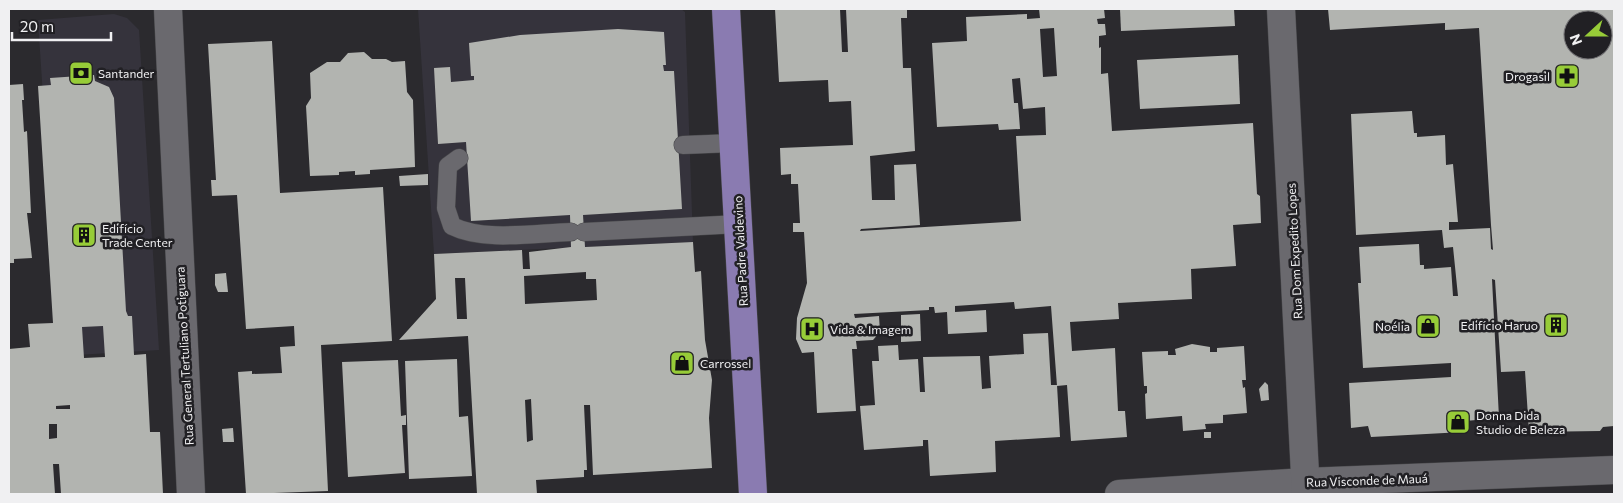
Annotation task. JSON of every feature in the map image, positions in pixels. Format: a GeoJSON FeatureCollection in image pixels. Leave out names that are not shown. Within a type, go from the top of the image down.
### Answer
{"type":"FeatureCollection","features":[{"type":"Feature","properties":{"kind":"main road","name":"Rua Padre Valdevino"},"geometry":{"type":"LineString","coordinates":[[726,9],[753,494]]}},
{"type":"Feature","properties":{"kind":"street","name":"Rua General Tertuliano Potiguara"},"geometry":{"type":"LineString","coordinates":[[168,9],[191,494]]}},
{"type":"Feature","properties":{"kind":"street","name":"Rua Dom Expedito Lopes"},"geometry":{"type":"LineString","coordinates":[[1281,9],[1306,488]]}},
{"type":"Feature","properties":{"kind":"street","name":"Rua Visconde de Mauá"},"geometry":{"type":"LineString","coordinates":[[1120,494],[1306,488],[1614,470]]}},
{"type":"Feature","properties":{"kind":"lane"},"geometry":{"type":"LineString","coordinates":[[683,145],[734,143]]}},
{"type":"Feature","properties":{"kind":"lane"},"geometry":{"type":"LineString","coordinates":[[459,158],[448,166],[446,208],[452,226],[465,233],[488,235],[739,224]]}},
{"type":"Feature","properties":{"kind":"shaded area"},"geometry":{"type":"Polygon","coordinates":[[[418,9],[681,9],[685,12],[693,242],[434,254],[418,9]]]}},
{"type":"Feature","properties":{"kind":"shaded area"},"geometry":{"type":"Polygon","coordinates":[[[114,14],[127,18],[139,30],[159,350],[60,356],[38,20],[114,14]]]}},
{"type":"Feature","properties":{"kind":"building"},"geometry":{"type":"Polygon","coordinates":[[[775,9],[840,9],[842,52],[848,52],[846,9],[907,9],[907,18],[901,18],[903,68],[911,68],[915,151],[870,156],[872,200],[895,200],[894,165],[916,164],[920,225],[861,229],[860,231],[1021,221],[1016,136],[1046,135],[1045,107],[1023,109],[1020,78],[1012,79],[1014,103],[1018,103],[1020,129],[999,130],[998,124],[937,127],[932,43],[967,41],[966,17],[1027,14],[1027,19],[1040,18],[1039,9],[1104,9],[1105,18],[1097,19],[1098,24],[1105,24],[1106,35],[1099,36],[1099,48],[1101,47],[1101,74],[1108,73],[1112,131],[1253,123],[1257,194],[1260,196],[1261,223],[1233,225],[1236,266],[1191,269],[1192,299],[1118,303],[1119,319],[1070,322],[1072,351],[1115,348],[1118,411],[1125,411],[1127,437],[1071,441],[1067,385],[1057,386],[1051,306],[1015,309],[1014,302],[955,306],[955,312],[986,310],[987,332],[948,334],[947,312],[935,313],[934,307],[929,307],[929,310],[854,314],[855,318],[879,316],[880,332],[873,340],[856,341],[857,349],[852,349],[856,411],[817,413],[814,352],[802,353],[796,339],[797,318],[807,283],[804,232],[793,232],[793,223],[800,223],[798,184],[791,184],[791,174],[781,175],[780,148],[853,145],[851,101],[829,102],[828,80],[779,82],[775,9]],[[1054,28],[1040,29],[1043,77],[1057,76],[1054,28]]]}},
{"type":"Feature","properties":{"kind":"building"},"geometry":{"type":"Polygon","coordinates":[[[1120,9],[1234,9],[1235,26],[1121,31],[1120,9]]]}},
{"type":"Feature","properties":{"kind":"building"},"geometry":{"type":"Polygon","coordinates":[[[1328,9],[1614,9],[1614,426],[1603,427],[1600,431],[1529,432],[1525,371],[1501,372],[1495,280],[1492,279],[1499,418],[1465,421],[1463,432],[1371,437],[1368,426],[1351,428],[1349,383],[1451,377],[1451,363],[1363,368],[1358,283],[1361,283],[1359,247],[1419,244],[1420,265],[1424,265],[1424,269],[1451,267],[1453,296],[1458,296],[1453,247],[1444,248],[1442,230],[1356,235],[1351,114],[1412,111],[1414,133],[1417,133],[1417,137],[1445,135],[1446,165],[1453,164],[1458,222],[1449,222],[1449,230],[1490,228],[1491,249],[1493,250],[1479,28],[1445,30],[1445,23],[1330,30],[1328,9]]]}},
{"type":"Feature","properties":{"kind":"building"},"geometry":{"type":"Polygon","coordinates":[[[618,29],[664,32],[666,65],[663,65],[664,71],[674,71],[682,209],[583,215],[585,247],[693,242],[695,272],[701,271],[705,340],[712,380],[709,418],[712,468],[593,475],[590,405],[584,405],[587,470],[584,470],[584,477],[536,480],[537,494],[477,494],[468,336],[399,340],[436,299],[434,254],[522,250],[523,269],[530,269],[529,252],[571,247],[570,215],[471,221],[466,142],[438,144],[434,68],[450,67],[451,82],[474,80],[474,76],[471,76],[469,43],[520,35],[618,29]],[[586,272],[524,276],[525,304],[597,300],[596,279],[586,279],[586,272]],[[455,278],[457,319],[467,319],[465,278],[455,278]],[[531,399],[525,400],[527,442],[533,440],[531,399]]]}},
{"type":"Feature","properties":{"kind":"building"},"geometry":{"type":"Polygon","coordinates":[[[272,41],[280,193],[383,187],[392,341],[321,345],[328,491],[246,494],[238,372],[252,371],[252,374],[282,373],[280,347],[295,346],[294,326],[246,329],[237,195],[212,196],[211,180],[216,180],[208,44],[272,41]]]}},
{"type":"Feature","properties":{"kind":"building"},"geometry":{"type":"Polygon","coordinates":[[[364,52],[372,59],[386,59],[392,62],[405,61],[407,92],[413,100],[415,167],[370,170],[370,174],[355,175],[355,171],[339,172],[339,175],[310,176],[306,106],[311,98],[310,73],[327,62],[340,62],[348,53],[364,52]]]}},
{"type":"Feature","properties":{"kind":"building"},"geometry":{"type":"Polygon","coordinates":[[[1238,55],[1240,104],[1140,109],[1137,60],[1238,55]]]}},
{"type":"Feature","properties":{"kind":"building"},"geometry":{"type":"Polygon","coordinates":[[[94,75],[95,81],[109,87],[114,98],[126,311],[128,316],[132,316],[134,355],[146,354],[150,432],[160,432],[163,494],[61,494],[59,464],[53,464],[55,494],[9,494],[9,349],[30,347],[28,324],[53,323],[38,86],[51,85],[50,78],[94,75]],[[103,326],[82,327],[84,358],[105,357],[103,326]],[[70,405],[56,406],[56,409],[70,409],[70,405]],[[49,424],[49,439],[57,438],[57,424],[49,424]]]}},
{"type":"Feature","properties":{"kind":"building"},"geometry":{"type":"Polygon","coordinates":[[[23,84],[24,100],[22,100],[24,132],[27,131],[31,213],[27,213],[32,258],[14,259],[14,263],[9,263],[9,85],[23,84]]]}},
{"type":"Feature","properties":{"kind":"building"},"geometry":{"type":"Polygon","coordinates":[[[428,174],[428,185],[400,186],[399,176],[428,174]]]}},
{"type":"Feature","properties":{"kind":"building"},"geometry":{"type":"Polygon","coordinates":[[[226,273],[228,292],[218,292],[215,285],[215,274],[226,273]]]}},
{"type":"Feature","properties":{"kind":"building"},"geometry":{"type":"Polygon","coordinates":[[[920,314],[921,341],[901,342],[901,315],[920,314]]]}},
{"type":"Feature","properties":{"kind":"building"},"geometry":{"type":"Polygon","coordinates":[[[1048,333],[1051,385],[1057,385],[1060,437],[995,441],[996,472],[930,476],[928,440],[923,440],[923,446],[864,450],[860,406],[875,405],[872,361],[879,361],[878,346],[898,345],[899,360],[918,359],[920,392],[925,392],[923,357],[980,356],[982,389],[991,388],[989,356],[1024,354],[1023,334],[1048,333]]]}},
{"type":"Feature","properties":{"kind":"building"},"geometry":{"type":"Polygon","coordinates":[[[1192,344],[1210,347],[1210,352],[1217,352],[1217,348],[1244,346],[1246,380],[1242,380],[1243,388],[1245,387],[1247,413],[1223,415],[1223,423],[1205,424],[1206,429],[1183,431],[1182,416],[1146,419],[1145,394],[1147,393],[1147,386],[1144,386],[1142,352],[1168,351],[1168,355],[1176,355],[1175,349],[1192,344]]]}},
{"type":"Feature","properties":{"kind":"building"},"geometry":{"type":"Polygon","coordinates":[[[457,359],[459,417],[468,416],[472,476],[409,479],[405,361],[457,359]]]}},
{"type":"Feature","properties":{"kind":"building"},"geometry":{"type":"Polygon","coordinates":[[[398,360],[401,416],[406,415],[406,425],[402,425],[405,473],[348,477],[342,362],[398,360]]]}},
{"type":"Feature","properties":{"kind":"building"},"geometry":{"type":"Polygon","coordinates":[[[1265,382],[1268,385],[1269,400],[1261,401],[1259,389],[1265,382]]]}},
{"type":"Feature","properties":{"kind":"building"},"geometry":{"type":"Polygon","coordinates":[[[233,428],[234,442],[223,442],[222,429],[233,428]]]}},
{"type":"Feature","properties":{"kind":"building"},"geometry":{"type":"Polygon","coordinates":[[[1204,432],[1211,432],[1211,438],[1204,438],[1204,432]]]}},
{"type":"Feature","properties":{"kind":"place","name":"Santander"},"geometry":{"type":"Point","coordinates":[81,73]}},
{"type":"Feature","properties":{"kind":"place","name":"Drogasil"},"geometry":{"type":"Point","coordinates":[1567,76]}},
{"type":"Feature","properties":{"kind":"place","name":"Edifício Trade Center"},"geometry":{"type":"Point","coordinates":[84,235]}},
{"type":"Feature","properties":{"kind":"place","name":"Edifício Haruo"},"geometry":{"type":"Point","coordinates":[1556,325]}},
{"type":"Feature","properties":{"kind":"place","name":"Noélia"},"geometry":{"type":"Point","coordinates":[1428,326]}},
{"type":"Feature","properties":{"kind":"place","name":"Vida & Imagem"},"geometry":{"type":"Point","coordinates":[812,329]}},
{"type":"Feature","properties":{"kind":"place","name":"Carrossel"},"geometry":{"type":"Point","coordinates":[682,363]}},
{"type":"Feature","properties":{"kind":"place","name":"Donna Dida Studio de Beleza"},"geometry":{"type":"Point","coordinates":[1458,422]}}]}
